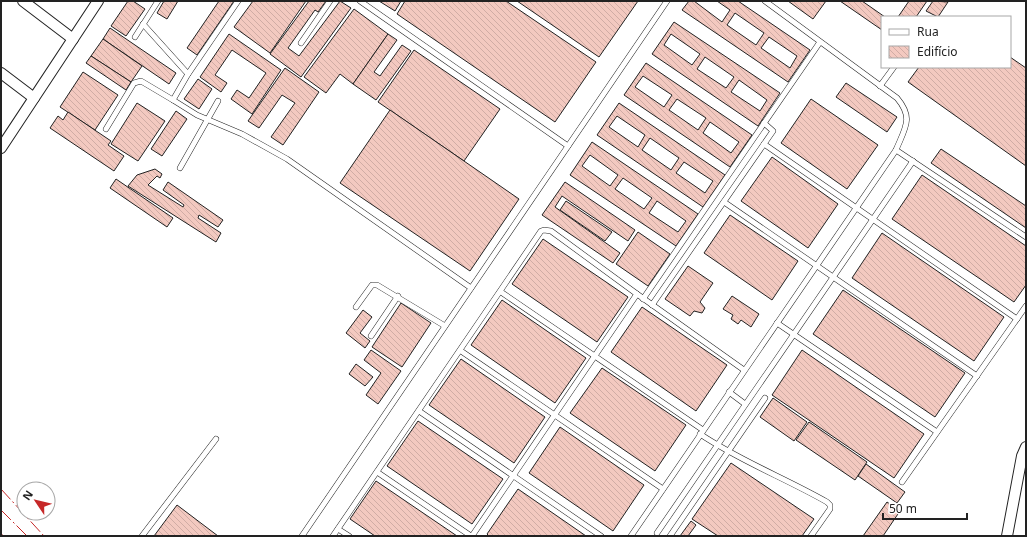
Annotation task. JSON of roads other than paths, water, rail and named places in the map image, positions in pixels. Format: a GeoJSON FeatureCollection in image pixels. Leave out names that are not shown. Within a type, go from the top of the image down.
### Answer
{"type":"FeatureCollection","features":[{"type":"Feature","properties":{"kind":"street"},"geometry":{"type":"LineString","coordinates":[[1,148],[4,137],[34,98],[98,1]]}},
{"type":"Feature","properties":{"kind":"street"},"geometry":{"type":"LineString","coordinates":[[25,2],[73,39]]}},
{"type":"Feature","properties":{"kind":"street"},"geometry":{"type":"LineString","coordinates":[[1,73],[34,98]]}},
{"type":"Feature","properties":{"kind":"street"},"geometry":{"type":"LineString","coordinates":[[1007,536],[1010,512],[1022,456],[1026,448]]}},
{"type":"Feature","properties":{"kind":"lane"},"geometry":{"type":"LineString","coordinates":[[135,37],[158,1]]}},
{"type":"Feature","properties":{"kind":"lane"},"geometry":{"type":"LineString","coordinates":[[172,100],[238,1]]}},
{"type":"Feature","properties":{"kind":"lane"},"geometry":{"type":"LineString","coordinates":[[301,43],[330,1]]}},
{"type":"Feature","properties":{"kind":"lane"},"geometry":{"type":"LineString","coordinates":[[360,1],[568,146]]}},
{"type":"Feature","properties":{"kind":"lane"},"geometry":{"type":"LineString","coordinates":[[302,536],[667,1]]}},
{"type":"Feature","properties":{"kind":"lane"},"geometry":{"type":"LineString","coordinates":[[631,536],[896,150],[907,124],[907,113],[897,98],[765,1]]}},
{"type":"Feature","properties":{"kind":"lane"},"geometry":{"type":"LineString","coordinates":[[144,24],[188,74]]}},
{"type":"Feature","properties":{"kind":"lane"},"geometry":{"type":"LineString","coordinates":[[643,299],[820,42]]}},
{"type":"Feature","properties":{"kind":"lane"},"geometry":{"type":"LineString","coordinates":[[880,86],[893,68]]}},
{"type":"Feature","properties":{"kind":"lane"},"geometry":{"type":"LineString","coordinates":[[106,129],[134,82],[142,81],[172,100],[207,119],[242,134],[287,159],[471,288]]}},
{"type":"Feature","properties":{"kind":"lane"},"geometry":{"type":"LineString","coordinates":[[180,168],[218,101]]}},
{"type":"Feature","properties":{"kind":"lane"},"geometry":{"type":"LineString","coordinates":[[652,305],[774,130],[764,123]]}},
{"type":"Feature","properties":{"kind":"lane"},"geometry":{"type":"LineString","coordinates":[[764,144],[1017,319]]}},
{"type":"Feature","properties":{"kind":"lane"},"geometry":{"type":"LineString","coordinates":[[896,150],[1026,238]]}},
{"type":"Feature","properties":{"kind":"lane"},"geometry":{"type":"LineString","coordinates":[[657,533],[913,161]]}},
{"type":"Feature","properties":{"kind":"lane"},"geometry":{"type":"LineString","coordinates":[[724,202],[977,376]]}},
{"type":"Feature","properties":{"kind":"lane"},"geometry":{"type":"LineString","coordinates":[[333,536],[461,351],[541,231],[551,231],[643,299],[744,370]]}},
{"type":"Feature","properties":{"kind":"lane"},"geometry":{"type":"LineString","coordinates":[[356,307],[372,284],[377,285],[398,296],[445,326]]}},
{"type":"Feature","properties":{"kind":"lane"},"geometry":{"type":"LineString","coordinates":[[501,292],[595,356],[702,432],[717,445],[728,452],[797,484],[830,505],[830,509],[811,536]]}},
{"type":"Feature","properties":{"kind":"lane"},"geometry":{"type":"LineString","coordinates":[[377,472],[471,536],[637,294]]}},
{"type":"Feature","properties":{"kind":"lane"},"geometry":{"type":"LineString","coordinates":[[371,336],[398,296]]}},
{"type":"Feature","properties":{"kind":"lane"},"geometry":{"type":"LineString","coordinates":[[902,482],[1026,306]]}},
{"type":"Feature","properties":{"kind":"lane"},"geometry":{"type":"LineString","coordinates":[[777,323],[937,432]]}},
{"type":"Feature","properties":{"kind":"lane"},"geometry":{"type":"LineString","coordinates":[[461,351],[663,489]]}},
{"type":"Feature","properties":{"kind":"lane"},"geometry":{"type":"LineString","coordinates":[[729,392],[746,404]]}},
{"type":"Feature","properties":{"kind":"lane"},"geometry":{"type":"LineString","coordinates":[[670,536],[765,398]]}},
{"type":"Feature","properties":{"kind":"lane"},"geometry":{"type":"LineString","coordinates":[[419,411],[601,536]]}},
{"type":"Feature","properties":{"kind":"lane"},"geometry":{"type":"LineString","coordinates":[[142,536],[216,439]]}},
{"type":"Feature","properties":{"kind":"lane"},"geometry":{"type":"LineString","coordinates":[[338,529],[349,536]]}}]}
